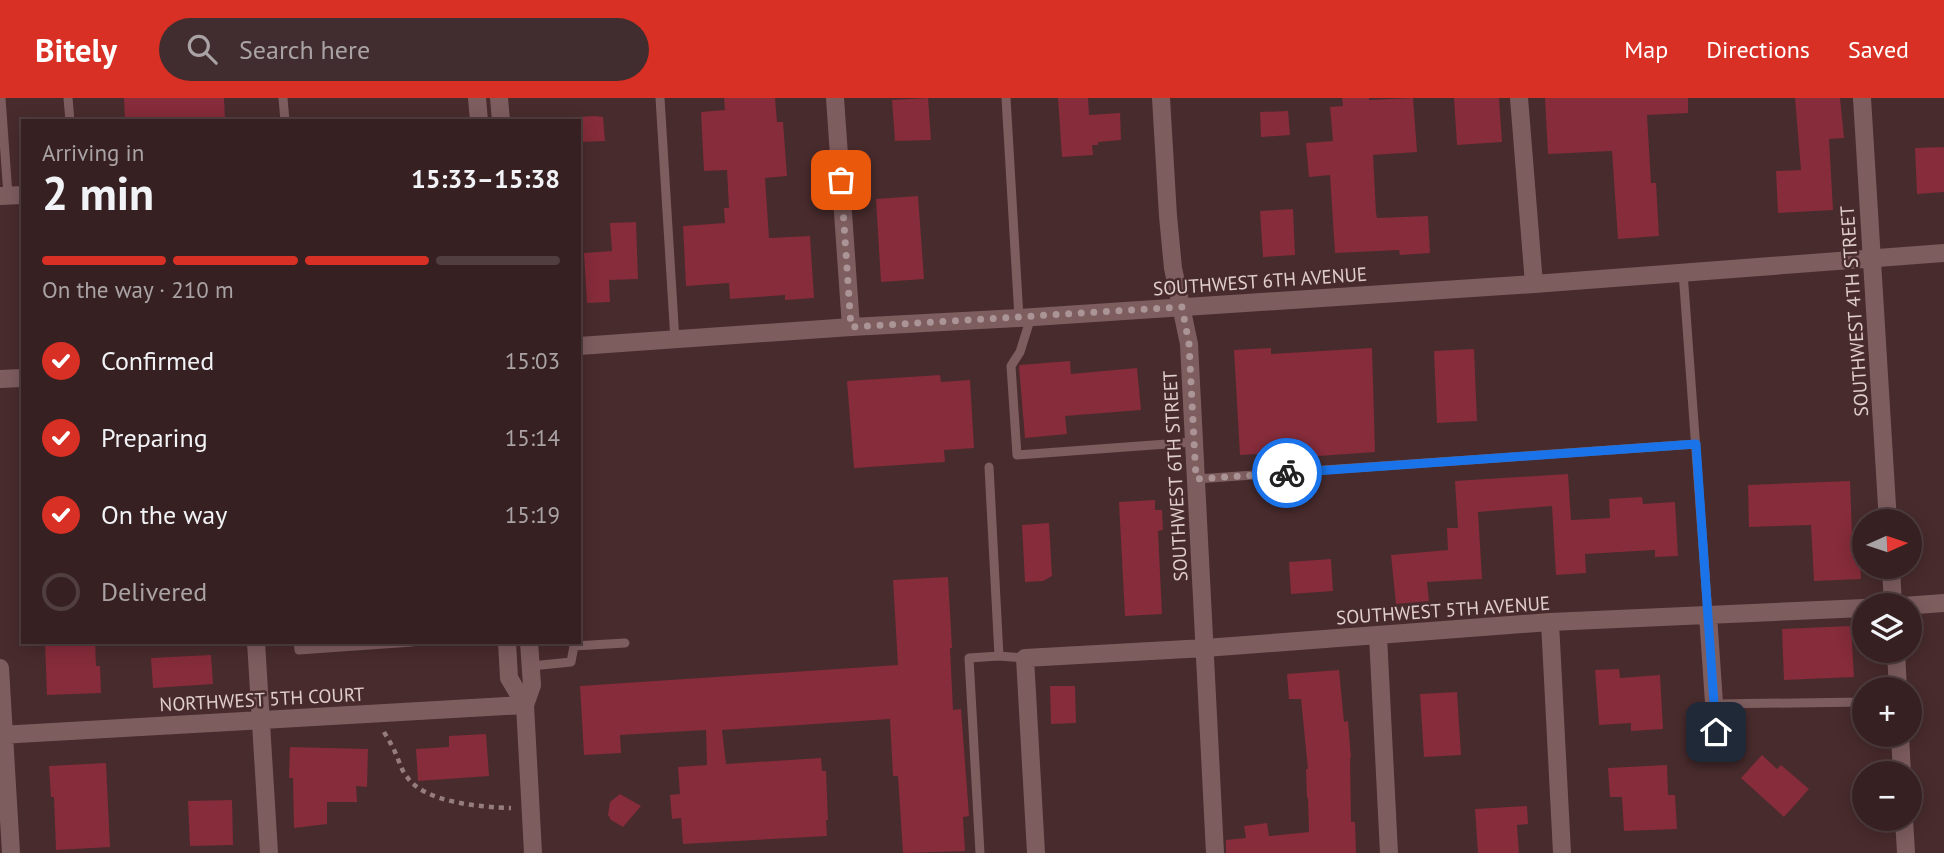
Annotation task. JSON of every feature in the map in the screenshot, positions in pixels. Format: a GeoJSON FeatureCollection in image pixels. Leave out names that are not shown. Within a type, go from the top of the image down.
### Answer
{"type":"FeatureCollection","features":[{"type":"Feature","properties":{"kind":"street"},"geometry":{"type":"LineString","coordinates":[[477,98],[479,119]]}},
{"type":"Feature","properties":{"kind":"street"},"geometry":{"type":"LineString","coordinates":[[499,98],[501,119]]}},
{"type":"Feature","properties":{"kind":"street"},"geometry":{"type":"LineString","coordinates":[[835,98],[851,327]]}},
{"type":"Feature","properties":{"kind":"street","name":"SOUTHWEST 6TH STREET"},"geometry":{"type":"LineString","coordinates":[[1161,98],[1173,268],[1189,344],[1214,853]]}},
{"type":"Feature","properties":{"kind":"street"},"geometry":{"type":"LineString","coordinates":[[1519,98],[1534,284]]}},
{"type":"Feature","properties":{"kind":"street","name":"SOUTHWEST 4TH STREET"},"geometry":{"type":"LineString","coordinates":[[1862,98],[1887,509]]}},
{"type":"Feature","properties":{"kind":"street","name":"SOUTHWEST 6TH AVENUE"},"geometry":{"type":"LineString","coordinates":[[581,346],[1534,284],[1944,253]]}},
{"type":"Feature","properties":{"kind":"street"},"geometry":{"type":"LineString","coordinates":[[0,379],[21,378]]}},
{"type":"Feature","properties":{"kind":"street"},"geometry":{"type":"LineString","coordinates":[[1922,605],[1944,603]]}},
{"type":"Feature","properties":{"kind":"street","name":"SOUTHWEST 5TH AVENUE"},"geometry":{"type":"LineString","coordinates":[[1025,658],[1205,648],[1550,622],[1852,609]]}},
{"type":"Feature","properties":{"kind":"street"},"geometry":{"type":"LineString","coordinates":[[1708,615],[1716,732]]}},
{"type":"Feature","properties":{"kind":"street"},"geometry":{"type":"LineString","coordinates":[[1550,622],[1562,853]]}},
{"type":"Feature","properties":{"kind":"street"},"geometry":{"type":"LineString","coordinates":[[1378,636],[1389,853]]}},
{"type":"Feature","properties":{"kind":"street"},"geometry":{"type":"LineString","coordinates":[[256,644],[269,853]]}},
{"type":"Feature","properties":{"kind":"street"},"geometry":{"type":"LineString","coordinates":[[507,644],[509,678],[525,705]]}},
{"type":"Feature","properties":{"kind":"street"},"geometry":{"type":"LineString","coordinates":[[529,644],[532,685],[525,705],[533,853]]}},
{"type":"Feature","properties":{"kind":"street"},"geometry":{"type":"LineString","coordinates":[[1025,658],[1036,853]]}},
{"type":"Feature","properties":{"kind":"street"},"geometry":{"type":"LineString","coordinates":[[0,668],[11,853]]}},
{"type":"Feature","properties":{"kind":"street","name":"NORTHWEST 5TH COURT"},"geometry":{"type":"LineString","coordinates":[[2,735],[525,705]]}},
{"type":"Feature","properties":{"kind":"street"},"geometry":{"type":"LineString","coordinates":[[1905,831],[1906,853]]}},
{"type":"Feature","properties":{"kind":"lane"},"geometry":{"type":"LineString","coordinates":[[1,98],[10,195]]}},
{"type":"Feature","properties":{"kind":"lane"},"geometry":{"type":"LineString","coordinates":[[68,98],[70,119]]}},
{"type":"Feature","properties":{"kind":"lane"},"geometry":{"type":"LineString","coordinates":[[283,98],[285,119]]}},
{"type":"Feature","properties":{"kind":"lane"},"geometry":{"type":"LineString","coordinates":[[660,98],[675,341]]}},
{"type":"Feature","properties":{"kind":"lane"},"geometry":{"type":"LineString","coordinates":[[1006,98],[1025,318],[1020,352],[1011,366],[1017,455],[1194,442]]}},
{"type":"Feature","properties":{"kind":"lane"},"geometry":{"type":"LineString","coordinates":[[1683,272],[1708,615]]}},
{"type":"Feature","properties":{"kind":"lane"},"geometry":{"type":"LineString","coordinates":[[1196,479],[1696,444]]}},
{"type":"Feature","properties":{"kind":"lane"},"geometry":{"type":"LineString","coordinates":[[989,467],[999,656]]}},
{"type":"Feature","properties":{"kind":"lane"},"geometry":{"type":"LineString","coordinates":[[531,666],[571,662],[574,646],[625,643]]}},
{"type":"Feature","properties":{"kind":"lane"},"geometry":{"type":"LineString","coordinates":[[299,644],[299,650],[384,644]]}},
{"type":"Feature","properties":{"kind":"lane"},"geometry":{"type":"LineString","coordinates":[[980,853],[969,658],[1025,658]]}},
{"type":"Feature","properties":{"kind":"lane"},"geometry":{"type":"LineString","coordinates":[[1714,704],[1852,702]]}},
{"type":"Feature","properties":{"kind":"path"},"geometry":{"type":"LineString","coordinates":[[372,714],[395,750],[404,774],[415,788],[450,800],[492,807],[531,808]]}},
{"type":"Feature","properties":{"kind":"building"},"geometry":{"type":"Polygon","coordinates":[[[124,98],[224,98],[225,119],[125,119],[124,98]]]}},
{"type":"Feature","properties":{"kind":"building"},"geometry":{"type":"Polygon","coordinates":[[[724,98],[775,98],[777,122],[783,122],[787,176],[765,178],[769,238],[810,236],[814,298],[785,300],[785,295],[730,299],[729,283],[686,286],[683,226],[725,223],[724,208],[729,208],[727,170],[704,171],[701,112],[725,110],[724,98]]]}},
{"type":"Feature","properties":{"kind":"building"},"geometry":{"type":"Polygon","coordinates":[[[928,98],[931,140],[895,141],[892,100],[928,98]]]}},
{"type":"Feature","properties":{"kind":"building"},"geometry":{"type":"Polygon","coordinates":[[[1058,98],[1088,98],[1089,115],[1120,113],[1121,140],[1092,145],[1093,155],[1062,157],[1058,98]]]}},
{"type":"Feature","properties":{"kind":"building"},"geometry":{"type":"Polygon","coordinates":[[[1342,98],[1413,98],[1417,152],[1373,155],[1376,213],[1377,218],[1428,216],[1430,253],[1400,255],[1399,250],[1335,253],[1330,175],[1309,177],[1306,143],[1333,141],[1330,107],[1343,106],[1342,98]]]}},
{"type":"Feature","properties":{"kind":"building"},"geometry":{"type":"Polygon","coordinates":[[[1454,98],[1499,98],[1502,142],[1457,145],[1454,98]]]}},
{"type":"Feature","properties":{"kind":"building"},"geometry":{"type":"Polygon","coordinates":[[[1545,98],[1688,98],[1688,113],[1647,115],[1651,183],[1656,183],[1659,236],[1618,239],[1612,151],[1548,154],[1545,98]]]}},
{"type":"Feature","properties":{"kind":"building"},"geometry":{"type":"Polygon","coordinates":[[[1795,98],[1840,98],[1844,138],[1829,139],[1833,210],[1778,213],[1776,171],[1801,170],[1795,98]]]}},
{"type":"Feature","properties":{"kind":"building"},"geometry":{"type":"Polygon","coordinates":[[[1288,111],[1290,135],[1261,137],[1260,112],[1288,111]]]}},
{"type":"Feature","properties":{"kind":"building"},"geometry":{"type":"Polygon","coordinates":[[[579,117],[603,117],[605,141],[581,142],[579,117]]]}},
{"type":"Feature","properties":{"kind":"building"},"geometry":{"type":"Polygon","coordinates":[[[1944,147],[1944,192],[1917,194],[1915,148],[1944,147]]]}},
{"type":"Feature","properties":{"kind":"building"},"geometry":{"type":"Polygon","coordinates":[[[918,196],[924,279],[881,282],[876,199],[918,196]]]}},
{"type":"Feature","properties":{"kind":"building"},"geometry":{"type":"Polygon","coordinates":[[[1293,209],[1295,255],[1263,257],[1260,211],[1293,209]]]}},
{"type":"Feature","properties":{"kind":"building"},"geometry":{"type":"Polygon","coordinates":[[[636,222],[638,279],[609,280],[610,302],[587,303],[584,253],[612,251],[610,223],[636,222]]]}},
{"type":"Feature","properties":{"kind":"building"},"geometry":{"type":"Polygon","coordinates":[[[1271,348],[1271,354],[1372,348],[1375,452],[1290,458],[1290,452],[1240,455],[1234,350],[1271,348]]]}},
{"type":"Feature","properties":{"kind":"building"},"geometry":{"type":"Polygon","coordinates":[[[1474,349],[1477,421],[1437,423],[1434,351],[1474,349]]]}},
{"type":"Feature","properties":{"kind":"building"},"geometry":{"type":"Polygon","coordinates":[[[1070,361],[1071,374],[1137,368],[1141,410],[1065,416],[1067,434],[1025,438],[1020,365],[1070,361]]]}},
{"type":"Feature","properties":{"kind":"building"},"geometry":{"type":"Polygon","coordinates":[[[940,375],[941,382],[970,380],[974,448],[944,450],[945,462],[854,468],[847,381],[940,375]]]}},
{"type":"Feature","properties":{"kind":"building"},"geometry":{"type":"Polygon","coordinates":[[[1568,474],[1571,520],[1610,518],[1609,499],[1642,497],[1643,504],[1675,502],[1678,556],[1655,557],[1655,550],[1585,554],[1586,573],[1556,575],[1552,506],[1478,512],[1482,579],[1427,582],[1429,601],[1396,604],[1391,555],[1448,550],[1447,528],[1458,528],[1455,481],[1568,474]]]}},
{"type":"Feature","properties":{"kind":"building"},"geometry":{"type":"Polygon","coordinates":[[[1850,481],[1852,579],[1861,579],[1814,581],[1811,525],[1749,527],[1748,485],[1850,481]]]}},
{"type":"Feature","properties":{"kind":"building"},"geometry":{"type":"Polygon","coordinates":[[[1155,500],[1155,510],[1162,510],[1163,530],[1158,531],[1162,614],[1125,616],[1119,502],[1155,500]]]}},
{"type":"Feature","properties":{"kind":"building"},"geometry":{"type":"Polygon","coordinates":[[[1049,523],[1052,576],[1043,581],[1025,582],[1022,525],[1049,523]]]}},
{"type":"Feature","properties":{"kind":"building"},"geometry":{"type":"Polygon","coordinates":[[[1331,559],[1333,591],[1291,594],[1289,562],[1331,559]]]}},
{"type":"Feature","properties":{"kind":"building"},"geometry":{"type":"Polygon","coordinates":[[[948,577],[953,710],[961,709],[969,816],[963,817],[965,851],[903,853],[898,776],[893,776],[890,719],[722,730],[726,764],[821,758],[822,771],[826,771],[827,836],[683,844],[681,818],[672,819],[670,795],[680,794],[678,767],[707,765],[706,730],[620,735],[621,753],[584,755],[580,686],[898,665],[893,580],[948,577]]]}},
{"type":"Feature","properties":{"kind":"building"},"geometry":{"type":"Polygon","coordinates":[[[1851,626],[1854,677],[1784,680],[1782,629],[1851,626]]]}},
{"type":"Feature","properties":{"kind":"building"},"geometry":{"type":"Polygon","coordinates":[[[45,644],[95,644],[96,666],[100,666],[101,693],[47,695],[45,644]]]}},
{"type":"Feature","properties":{"kind":"building"},"geometry":{"type":"Polygon","coordinates":[[[211,655],[213,684],[153,688],[151,658],[211,655]]]}},
{"type":"Feature","properties":{"kind":"building"},"geometry":{"type":"Polygon","coordinates":[[[1619,669],[1620,678],[1660,675],[1663,729],[1631,731],[1631,723],[1599,725],[1595,670],[1619,669]]]}},
{"type":"Feature","properties":{"kind":"building"},"geometry":{"type":"Polygon","coordinates":[[[1339,670],[1344,722],[1348,721],[1351,822],[1355,822],[1356,853],[1226,853],[1226,840],[1246,838],[1244,826],[1267,823],[1269,836],[1309,832],[1308,769],[1301,699],[1289,699],[1287,674],[1339,670]]]}},
{"type":"Feature","properties":{"kind":"building"},"geometry":{"type":"Polygon","coordinates":[[[1050,686],[1075,686],[1076,723],[1051,724],[1050,686]]]}},
{"type":"Feature","properties":{"kind":"building"},"geometry":{"type":"Polygon","coordinates":[[[1457,692],[1461,755],[1424,757],[1420,694],[1457,692]]]}},
{"type":"Feature","properties":{"kind":"building"},"geometry":{"type":"Polygon","coordinates":[[[486,734],[489,776],[418,781],[416,749],[449,747],[449,736],[486,734]]]}},
{"type":"Feature","properties":{"kind":"building"},"geometry":{"type":"Polygon","coordinates":[[[290,747],[368,749],[367,787],[356,786],[357,802],[327,802],[327,824],[294,828],[293,778],[289,778],[290,747]]]}},
{"type":"Feature","properties":{"kind":"building"},"geometry":{"type":"Polygon","coordinates":[[[1762,755],[1777,769],[1781,765],[1809,789],[1784,817],[1741,778],[1762,755]]]}},
{"type":"Feature","properties":{"kind":"building"},"geometry":{"type":"Polygon","coordinates":[[[106,763],[110,847],[56,850],[54,797],[51,797],[49,766],[106,763]]]}},
{"type":"Feature","properties":{"kind":"building"},"geometry":{"type":"Polygon","coordinates":[[[1667,765],[1668,795],[1675,795],[1677,829],[1624,831],[1622,797],[1610,797],[1608,768],[1667,765]]]}},
{"type":"Feature","properties":{"kind":"building"},"geometry":{"type":"Polygon","coordinates":[[[620,794],[641,806],[623,827],[608,815],[610,802],[620,794]]]}},
{"type":"Feature","properties":{"kind":"building"},"geometry":{"type":"Polygon","coordinates":[[[232,800],[233,845],[190,846],[188,801],[232,800]]]}},
{"type":"Feature","properties":{"kind":"building"},"geometry":{"type":"Polygon","coordinates":[[[1527,806],[1528,824],[1517,825],[1519,853],[1478,853],[1475,809],[1527,806]]]}},
{"type":"Feature","properties":{"kind":"way so far"},"geometry":{"type":"LineString","coordinates":[[841,180],[851,327],[1182,307],[1189,344],[1196,479],[1287,473]]}},
{"type":"Feature","properties":{"kind":"route"},"geometry":{"type":"LineString","coordinates":[[1287,473],[1696,444],[1716,732]]}}]}
